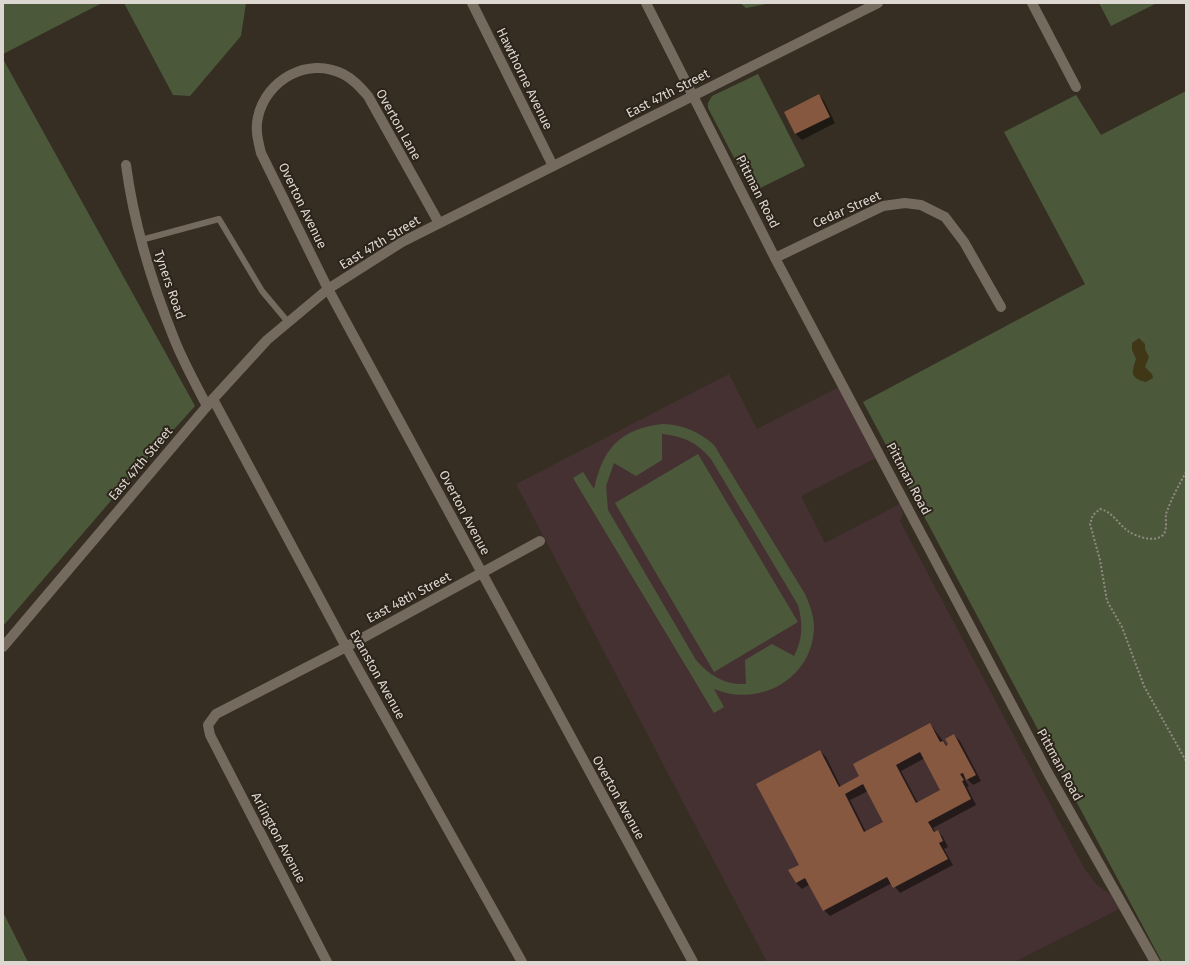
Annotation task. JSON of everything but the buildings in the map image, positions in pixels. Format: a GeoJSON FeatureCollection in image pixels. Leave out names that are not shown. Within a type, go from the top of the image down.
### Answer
{"type":"FeatureCollection","features":[{"type":"Feature","properties":{"kind":"street","name":"Hawthorne Avenue"},"geometry":{"type":"LineString","coordinates":[[472,3],[553,166]]}},
{"type":"Feature","properties":{"kind":"street","name":"Pittman Road"},"geometry":{"type":"LineString","coordinates":[[646,3],[775,258],[1048,774],[1155,962]]}},
{"type":"Feature","properties":{"kind":"street","name":"East 47th Street"},"geometry":{"type":"LineString","coordinates":[[3,647],[210,403],[267,340],[328,289],[402,242],[878,3]]}},
{"type":"Feature","properties":{"kind":"street"},"geometry":{"type":"LineString","coordinates":[[1032,3],[1076,87]]}},
{"type":"Feature","properties":{"kind":"street","name":"Overton Lane"},"geometry":{"type":"LineString","coordinates":[[288,75],[302,70],[322,68],[342,73],[354,81],[368,96],[420,192],[439,223]]}},
{"type":"Feature","properties":{"kind":"street","name":"Overton Avenue"},"geometry":{"type":"LineString","coordinates":[[288,75],[276,84],[262,104],[257,118],[257,138],[261,153],[328,289],[693,962]]}},
{"type":"Feature","properties":{"kind":"street","name":"Tyners Road"},"geometry":{"type":"LineString","coordinates":[[126,165],[131,203],[150,272],[175,341],[210,403]]}},
{"type":"Feature","properties":{"kind":"street","name":"Cedar Street"},"geometry":{"type":"LineString","coordinates":[[775,258],[883,206],[905,202],[921,205],[945,217],[964,242],[1001,307]]}},
{"type":"Feature","properties":{"kind":"street","name":"Evanston Avenue"},"geometry":{"type":"LineString","coordinates":[[210,403],[522,962]]}},
{"type":"Feature","properties":{"kind":"street","name":"East 48th Street"},"geometry":{"type":"LineString","coordinates":[[208,725],[216,714],[346,647],[540,541]]}},
{"type":"Feature","properties":{"kind":"street","name":"Arlington Avenue"},"geometry":{"type":"LineString","coordinates":[[208,725],[210,734],[327,962]]}},
{"type":"Feature","properties":{"kind":"lane"},"geometry":{"type":"LineString","coordinates":[[141,240],[219,219],[262,291],[288,322]]}},
{"type":"Feature","properties":{"kind":"path"},"geometry":{"type":"LineString","coordinates":[[1186,472],[1166,515],[1164,533],[1162,536],[1152,539],[1133,534],[1120,525],[1108,511],[1100,509],[1093,515],[1090,524],[1100,560],[1107,601],[1122,627],[1144,686],[1186,761]]}},
{"type":"Feature","properties":{"kind":"shaded area"},"geometry":{"type":"Polygon","coordinates":[[[729,374],[757,429],[839,387],[876,458],[801,496],[825,543],[900,504],[903,515],[900,521],[1084,868],[1096,884],[1110,894],[1119,909],[1014,962],[767,962],[516,484],[729,374]]]}},
{"type":"Feature","properties":{"kind":"green space"},"geometry":{"type":"Polygon","coordinates":[[[3,3],[102,3],[3,54],[3,3]]]}},
{"type":"Feature","properties":{"kind":"green space"},"geometry":{"type":"Polygon","coordinates":[[[124,3],[246,3],[241,36],[190,96],[173,95],[124,3]]]}},
{"type":"Feature","properties":{"kind":"green space"},"geometry":{"type":"Polygon","coordinates":[[[740,3],[771,3],[746,8],[740,3]]]}},
{"type":"Feature","properties":{"kind":"green space"},"geometry":{"type":"Polygon","coordinates":[[[1099,3],[1157,3],[1111,26],[1099,3]]]}},
{"type":"Feature","properties":{"kind":"green space"},"geometry":{"type":"Polygon","coordinates":[[[3,59],[195,406],[134,474],[3,626],[3,59]]]}},
{"type":"Feature","properties":{"kind":"green space"},"geometry":{"type":"Polygon","coordinates":[[[758,74],[805,166],[752,192],[708,108],[708,103],[712,96],[758,74]]]}},
{"type":"Feature","properties":{"kind":"green space"},"geometry":{"type":"Polygon","coordinates":[[[1186,91],[1186,962],[1162,962],[863,402],[1085,284],[1004,132],[1076,95],[1101,135],[1186,91]]]}},
{"type":"Feature","properties":{"kind":"green space"},"geometry":{"type":"Polygon","coordinates":[[[663,424],[684,427],[696,432],[714,445],[805,594],[810,606],[814,623],[811,645],[804,661],[794,674],[780,685],[765,691],[748,695],[731,694],[714,689],[724,707],[714,713],[573,478],[583,472],[594,489],[598,475],[608,452],[625,436],[635,430],[663,424]],[[662,434],[662,460],[636,476],[614,463],[606,486],[608,510],[696,660],[707,671],[718,678],[731,683],[746,684],[745,660],[772,644],[794,656],[801,637],[801,618],[798,605],[711,459],[706,453],[690,441],[677,436],[662,434]]]}},
{"type":"Feature","properties":{"kind":"green space"},"geometry":{"type":"Polygon","coordinates":[[[698,454],[798,622],[714,672],[615,503],[698,454]]]}},
{"type":"Feature","properties":{"kind":"green space"},"geometry":{"type":"Polygon","coordinates":[[[3,912],[28,962],[3,962],[3,912]]]}},
{"type":"Feature","properties":{"kind":"sand"},"geometry":{"type":"Polygon","coordinates":[[[1139,338],[1145,344],[1145,349],[1149,357],[1145,367],[1152,374],[1153,378],[1146,382],[1137,379],[1133,374],[1136,359],[1132,350],[1132,343],[1139,338]]]}}]}
